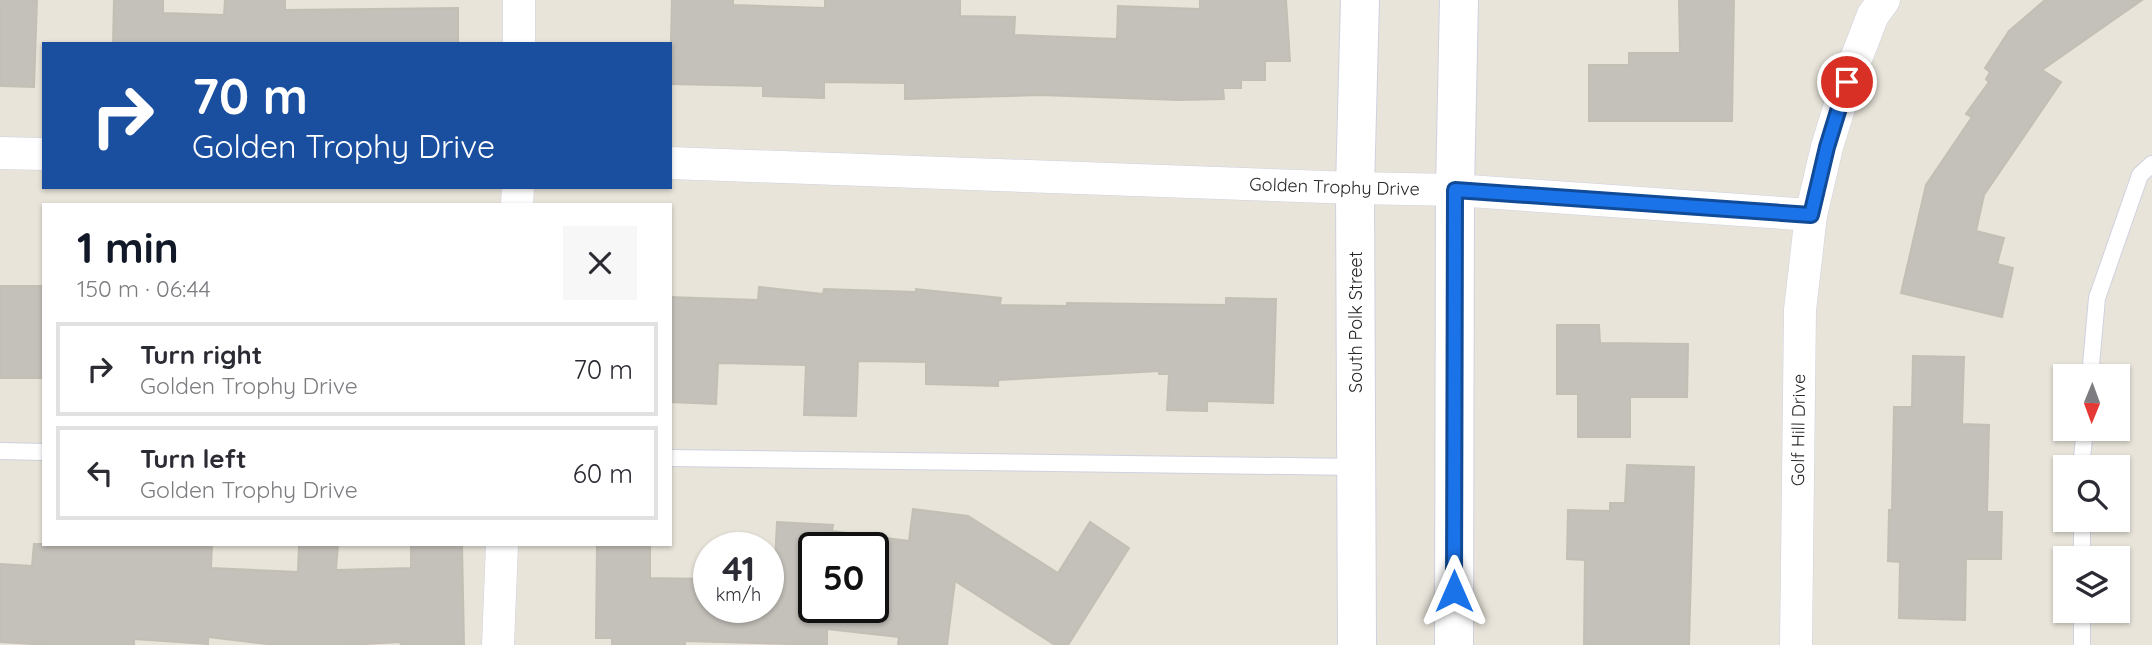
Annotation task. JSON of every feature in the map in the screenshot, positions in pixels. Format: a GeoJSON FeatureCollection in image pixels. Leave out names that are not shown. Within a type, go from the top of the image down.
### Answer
{"type":"FeatureCollection","features":[{"type":"Feature","properties":{"kind":"main road","name":"South Polk Street"},"geometry":{"type":"LineString","coordinates":[[1357,645],[1355,188],[1360,0]]}},
{"type":"Feature","properties":{"kind":"main road"},"geometry":{"type":"LineString","coordinates":[[1454,645],[1455,190],[1459,0]]}},
{"type":"Feature","properties":{"kind":"street"},"geometry":{"type":"LineString","coordinates":[[519,0],[519,42]]}},
{"type":"Feature","properties":{"kind":"street"},"geometry":{"type":"LineString","coordinates":[[1811,215],[1827,147],[1847,82],[1873,15],[1884,0]]}},
{"type":"Feature","properties":{"kind":"street"},"geometry":{"type":"LineString","coordinates":[[0,153],[42,153]]}},
{"type":"Feature","properties":{"kind":"street","name":"Golden Trophy Drive"},"geometry":{"type":"LineString","coordinates":[[672,163],[1455,190],[1811,215]]}},
{"type":"Feature","properties":{"kind":"street","name":"Golf Hill Drive"},"geometry":{"type":"LineString","coordinates":[[1796,645],[1800,310],[1811,215]]}},
{"type":"Feature","properties":{"kind":"street"},"geometry":{"type":"LineString","coordinates":[[498,645],[502,546]]}},
{"type":"Feature","properties":{"kind":"lane"},"geometry":{"type":"LineString","coordinates":[[2091,364],[2097,298],[2140,175],[2152,164]]}},
{"type":"Feature","properties":{"kind":"lane"},"geometry":{"type":"LineString","coordinates":[[0,452],[42,452]]}},
{"type":"Feature","properties":{"kind":"lane"},"geometry":{"type":"LineString","coordinates":[[672,458],[1357,467]]}},
{"type":"Feature","properties":{"kind":"lane"},"geometry":{"type":"LineString","coordinates":[[2082,623],[2082,645]]}},
{"type":"Feature","properties":{"kind":"building"},"geometry":{"type":"Polygon","coordinates":[[[0,0],[37,0],[34,87],[0,86],[0,0]]]}},
{"type":"Feature","properties":{"kind":"building"},"geometry":{"type":"Polygon","coordinates":[[[114,0],[163,0],[163,13],[224,15],[225,0],[285,0],[285,10],[458,8],[458,42],[113,42],[114,0]]]}},
{"type":"Feature","properties":{"kind":"building"},"geometry":{"type":"Polygon","coordinates":[[[672,0],[733,0],[733,5],[825,8],[825,0],[960,0],[960,16],[1015,17],[1014,35],[1117,39],[1118,6],[1200,9],[1200,0],[1286,0],[1290,61],[1265,61],[1265,80],[1241,80],[1241,88],[1223,88],[1224,99],[1041,95],[905,99],[905,83],[824,82],[824,98],[763,96],[763,86],[672,84],[672,0]]]}},
{"type":"Feature","properties":{"kind":"building"},"geometry":{"type":"Polygon","coordinates":[[[1679,0],[1734,0],[1732,121],[1589,121],[1589,65],[1629,65],[1629,53],[1680,53],[1679,0]]]}},
{"type":"Feature","properties":{"kind":"building"},"geometry":{"type":"Polygon","coordinates":[[[2045,0],[2142,0],[2042,70],[2061,82],[1984,195],[1976,231],[2004,238],[1997,264],[2013,268],[2002,317],[1901,293],[1926,185],[1972,117],[1966,114],[1989,82],[1986,79],[1990,72],[1985,68],[2009,31],[2045,0]]]}},
{"type":"Feature","properties":{"kind":"building"},"geometry":{"type":"Polygon","coordinates":[[[0,286],[42,286],[42,378],[0,378],[0,286]]]}},
{"type":"Feature","properties":{"kind":"building"},"geometry":{"type":"Polygon","coordinates":[[[759,287],[823,294],[824,289],[916,292],[916,289],[1001,298],[1000,305],[1226,305],[1226,298],[1276,299],[1273,403],[1207,401],[1207,411],[1167,410],[1169,374],[1159,374],[1159,371],[998,380],[998,386],[926,384],[926,362],[858,361],[856,416],[804,415],[806,365],[718,363],[716,404],[672,402],[672,297],[758,300],[759,287]]]}},
{"type":"Feature","properties":{"kind":"building"},"geometry":{"type":"Polygon","coordinates":[[[1557,325],[1599,325],[1600,343],[1688,344],[1687,397],[1630,397],[1630,437],[1578,437],[1578,394],[1557,394],[1557,325]]]}},
{"type":"Feature","properties":{"kind":"building"},"geometry":{"type":"Polygon","coordinates":[[[1913,356],[1964,357],[1962,424],[1989,425],[1987,512],[2002,512],[2001,559],[1966,559],[1965,620],[1899,618],[1900,562],[1888,561],[1894,407],[1912,407],[1913,356]]]}},
{"type":"Feature","properties":{"kind":"building"},"geometry":{"type":"Polygon","coordinates":[[[1627,465],[1694,467],[1689,645],[1584,645],[1585,560],[1567,559],[1568,510],[1610,511],[1610,503],[1625,503],[1627,465]]]}},
{"type":"Feature","properties":{"kind":"building"},"geometry":{"type":"Polygon","coordinates":[[[913,509],[968,516],[1058,573],[1090,522],[1129,548],[1068,645],[1055,645],[955,581],[947,645],[898,645],[899,637],[827,629],[827,645],[685,641],[685,645],[612,645],[612,638],[596,638],[597,546],[650,546],[650,578],[693,579],[693,623],[784,623],[784,532],[776,532],[777,522],[833,525],[832,531],[840,532],[798,532],[798,623],[889,623],[889,538],[909,541],[913,509]]]}},
{"type":"Feature","properties":{"kind":"building"},"geometry":{"type":"Polygon","coordinates":[[[34,544],[212,546],[211,568],[298,572],[299,546],[338,546],[336,570],[411,568],[411,546],[462,546],[464,645],[401,645],[400,642],[276,645],[208,637],[208,644],[134,639],[134,645],[0,642],[0,564],[32,566],[34,544]]]}},
{"type":"Feature","properties":{"kind":"route"},"geometry":{"type":"LineString","coordinates":[[1454,591],[1455,190],[1811,215],[1827,147],[1847,82]]}}]}
